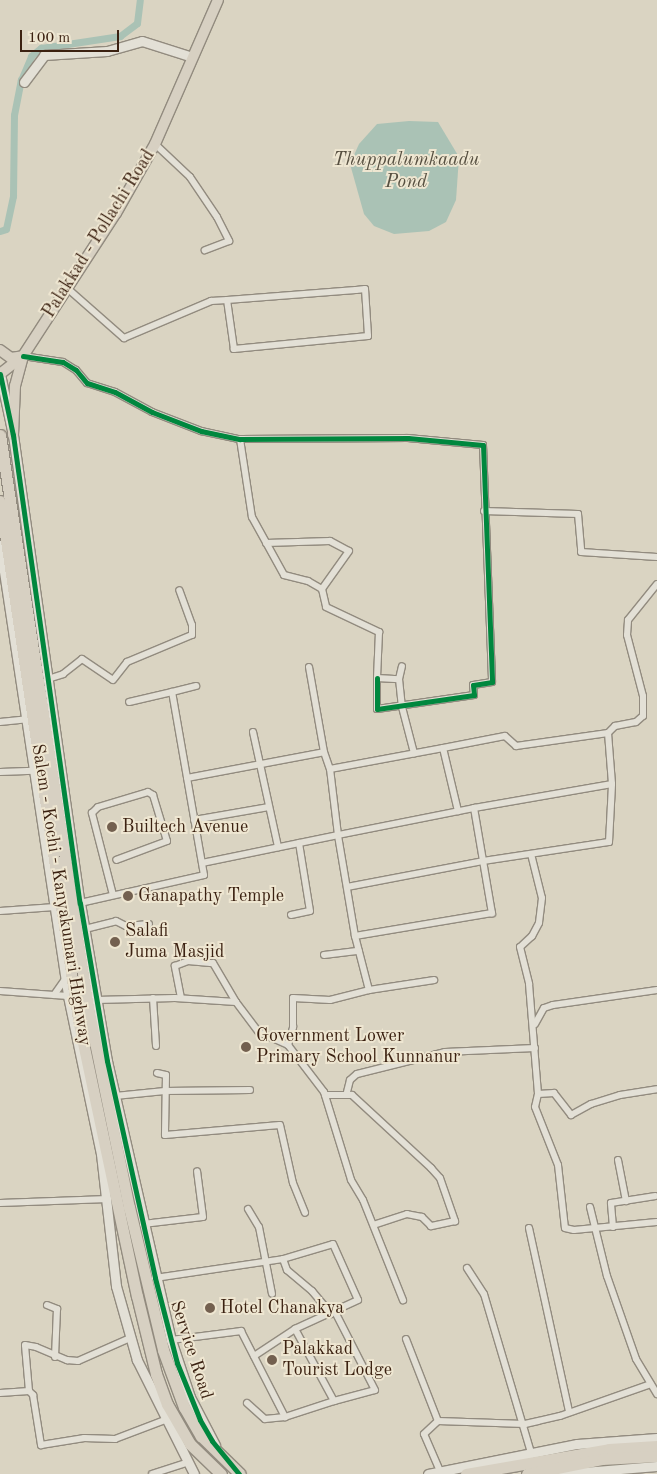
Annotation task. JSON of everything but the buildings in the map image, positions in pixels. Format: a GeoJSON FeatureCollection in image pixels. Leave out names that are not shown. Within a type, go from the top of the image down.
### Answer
{"type":"FeatureCollection","features":[{"type":"Feature","properties":{"kind":"highway","name":"Salem - Kochi - Kanyakumari Highway"},"geometry":{"type":"LineString","coordinates":[[0,435],[88,1008],[130,1207],[163,1350],[184,1407],[201,1436],[240,1474]]}},
{"type":"Feature","properties":{"kind":"highway","name":"Salem - Kochi - Kanyakumari Highway"},"geometry":{"type":"LineString","coordinates":[[0,501],[77,1012],[156,1374],[167,1404],[190,1444],[221,1474]]}},
{"type":"Feature","properties":{"kind":"highway"},"geometry":{"type":"LineString","coordinates":[[466,1474],[609,1449],[657,1446]]}},
{"type":"Feature","properties":{"kind":"highway"},"geometry":{"type":"LineString","coordinates":[[527,1474],[602,1459],[657,1456]]}},
{"type":"Feature","properties":{"kind":"main road","name":"Palakkad - Pollachi Road"},"geometry":{"type":"LineString","coordinates":[[0,374],[23,356],[116,213],[155,144],[218,0]]}},
{"type":"Feature","properties":{"kind":"main road"},"geometry":{"type":"LineString","coordinates":[[0,350],[11,358],[23,356],[15,386],[13,435]]}},
{"type":"Feature","properties":{"kind":"street"},"geometry":{"type":"LineString","coordinates":[[24,82],[44,55],[108,51],[142,41],[192,57]]}},
{"type":"Feature","properties":{"kind":"street"},"geometry":{"type":"LineString","coordinates":[[155,144],[190,177],[217,217],[228,241],[205,250]]}},
{"type":"Feature","properties":{"kind":"street"},"geometry":{"type":"LineString","coordinates":[[66,288],[124,338],[212,301],[365,289],[368,336],[234,349],[227,300]]}},
{"type":"Feature","properties":{"kind":"street"},"geometry":{"type":"LineString","coordinates":[[23,356],[63,362],[76,370],[87,383],[115,392],[152,412],[201,432],[240,439],[408,438],[483,445],[484,511],[492,682],[473,684],[474,695],[402,707],[377,709],[379,632],[326,607],[322,590],[308,581],[284,575],[252,517],[240,439]]}},
{"type":"Feature","properties":{"kind":"street","name":"Service Road"},"geometry":{"type":"LineString","coordinates":[[0,374],[13,435],[80,903],[96,1000],[142,1224],[171,1340],[200,1420],[212,1442],[240,1474]]}},
{"type":"Feature","properties":{"kind":"street"},"geometry":{"type":"LineString","coordinates":[[484,511],[578,514],[581,552],[657,556]]}},
{"type":"Feature","properties":{"kind":"street"},"geometry":{"type":"LineString","coordinates":[[266,543],[330,541],[349,551],[322,590]]}},
{"type":"Feature","properties":{"kind":"street"},"geometry":{"type":"LineString","coordinates":[[0,545],[65,978],[108,1199],[116,1286],[130,1338],[165,1420],[194,1474]]}},
{"type":"Feature","properties":{"kind":"street"},"geometry":{"type":"LineString","coordinates":[[330,769],[505,736],[516,746],[608,732],[615,726],[636,722],[643,716],[643,696],[627,635],[628,620],[657,584]]}},
{"type":"Feature","properties":{"kind":"street"},"geometry":{"type":"LineString","coordinates":[[48,679],[63,674],[85,660],[113,680],[127,662],[192,635],[192,625],[179,590]]}},
{"type":"Feature","properties":{"kind":"street"},"geometry":{"type":"LineString","coordinates":[[402,666],[399,679],[402,707],[414,753]]}},
{"type":"Feature","properties":{"kind":"street"},"geometry":{"type":"LineString","coordinates":[[310,667],[324,752],[330,769],[338,835],[355,936],[369,990]]}},
{"type":"Feature","properties":{"kind":"street"},"geometry":{"type":"LineString","coordinates":[[377,678],[399,679]]}},
{"type":"Feature","properties":{"kind":"street"},"geometry":{"type":"LineString","coordinates":[[129,702],[196,686]]}},
{"type":"Feature","properties":{"kind":"street"},"geometry":{"type":"LineString","coordinates":[[80,903],[204,875],[172,692]]}},
{"type":"Feature","properties":{"kind":"street"},"geometry":{"type":"LineString","coordinates":[[0,722],[27,719]]}},
{"type":"Feature","properties":{"kind":"street"},"geometry":{"type":"LineString","coordinates":[[253,732],[278,847]]}},
{"type":"Feature","properties":{"kind":"street"},"geometry":{"type":"LineString","coordinates":[[347,887],[483,860],[609,842],[612,784],[608,732]]}},
{"type":"Feature","properties":{"kind":"street"},"geometry":{"type":"LineString","coordinates":[[444,748],[458,811]]}},
{"type":"Feature","properties":{"kind":"street"},"geometry":{"type":"LineString","coordinates":[[187,778],[260,766],[324,752]]}},
{"type":"Feature","properties":{"kind":"street"},"geometry":{"type":"LineString","coordinates":[[0,772],[34,771]]}},
{"type":"Feature","properties":{"kind":"street"},"geometry":{"type":"LineString","coordinates":[[202,863],[458,811],[612,784]]}},
{"type":"Feature","properties":{"kind":"street"},"geometry":{"type":"LineString","coordinates":[[113,895],[92,813],[98,807],[148,792],[153,795],[167,841],[116,860]]}},
{"type":"Feature","properties":{"kind":"street"},"geometry":{"type":"LineString","coordinates":[[194,820],[269,806]]}},
{"type":"Feature","properties":{"kind":"street"},"geometry":{"type":"LineString","coordinates":[[355,936],[492,913],[474,808]]}},
{"type":"Feature","properties":{"kind":"street"},"geometry":{"type":"LineString","coordinates":[[291,915],[310,911],[299,843]]}},
{"type":"Feature","properties":{"kind":"street"},"geometry":{"type":"LineString","coordinates":[[531,854],[542,898],[540,923],[532,936],[520,947],[529,984],[534,1028],[538,1094],[535,1107],[558,1166],[564,1226],[574,1230],[657,1222]]}},
{"type":"Feature","properties":{"kind":"street"},"geometry":{"type":"LineString","coordinates":[[0,911],[55,907]]}},
{"type":"Feature","properties":{"kind":"street"},"geometry":{"type":"LineString","coordinates":[[85,929],[116,921],[126,926],[149,924]]}},
{"type":"Feature","properties":{"kind":"street"},"geometry":{"type":"LineString","coordinates":[[324,956],[359,951]]}},
{"type":"Feature","properties":{"kind":"street"},"geometry":{"type":"LineString","coordinates":[[181,998],[175,966],[188,961],[213,962],[236,1002],[259,1032],[288,1045],[325,1094],[351,1180],[374,1225],[403,1300]]}},
{"type":"Feature","properties":{"kind":"street"},"geometry":{"type":"LineString","coordinates":[[54,995],[65,978]]}},
{"type":"Feature","properties":{"kind":"street"},"geometry":{"type":"LineString","coordinates":[[288,1045],[293,1026],[293,998],[330,1000],[369,990],[434,980]]}},
{"type":"Feature","properties":{"kind":"street"},"geometry":{"type":"LineString","coordinates":[[534,1028],[538,1015],[553,1005],[657,990]]}},
{"type":"Feature","properties":{"kind":"street"},"geometry":{"type":"LineString","coordinates":[[0,991],[68,996]]}},
{"type":"Feature","properties":{"kind":"street"},"geometry":{"type":"LineString","coordinates":[[153,998],[156,1046]]}},
{"type":"Feature","properties":{"kind":"street"},"geometry":{"type":"LineString","coordinates":[[96,1000],[181,998],[236,1002]]}},
{"type":"Feature","properties":{"kind":"street"},"geometry":{"type":"LineString","coordinates":[[347,1092],[350,1080],[357,1074],[445,1052],[534,1048]]}},
{"type":"Feature","properties":{"kind":"street"},"geometry":{"type":"LineString","coordinates":[[157,1073],[166,1075],[165,1135],[280,1125],[293,1182],[305,1213]]}},
{"type":"Feature","properties":{"kind":"street"},"geometry":{"type":"LineString","coordinates":[[538,1094],[554,1093],[571,1115],[592,1104],[620,1095],[657,1089]]}},
{"type":"Feature","properties":{"kind":"street"},"geometry":{"type":"LineString","coordinates":[[115,1096],[165,1091],[250,1090]]}},
{"type":"Feature","properties":{"kind":"street"},"geometry":{"type":"LineString","coordinates":[[325,1094],[347,1092],[440,1178],[455,1221],[431,1226],[422,1218],[407,1214],[374,1225]]}},
{"type":"Feature","properties":{"kind":"street"},"geometry":{"type":"LineString","coordinates":[[618,1160],[626,1201]]}},
{"type":"Feature","properties":{"kind":"street"},"geometry":{"type":"LineString","coordinates":[[142,1224],[203,1217],[196,1171]]}},
{"type":"Feature","properties":{"kind":"street"},"geometry":{"type":"LineString","coordinates":[[613,1227],[611,1203],[655,1196]]}},
{"type":"Feature","properties":{"kind":"street"},"geometry":{"type":"LineString","coordinates":[[0,1203],[108,1199]]}},
{"type":"Feature","properties":{"kind":"street"},"geometry":{"type":"LineString","coordinates":[[590,1207],[607,1276],[636,1359],[657,1394]]}},
{"type":"Feature","properties":{"kind":"street"},"geometry":{"type":"LineString","coordinates":[[248,1209],[259,1227],[272,1294]]}},
{"type":"Feature","properties":{"kind":"street"},"geometry":{"type":"LineString","coordinates":[[529,1228],[569,1412]]}},
{"type":"Feature","properties":{"kind":"street"},"geometry":{"type":"LineString","coordinates":[[155,1278],[282,1259],[333,1244],[358,1300],[295,1329],[254,1356]]}},
{"type":"Feature","properties":{"kind":"street"},"geometry":{"type":"LineString","coordinates":[[247,1403],[265,1419],[285,1417],[375,1390],[333,1313],[312,1291],[287,1270],[282,1259]]}},
{"type":"Feature","properties":{"kind":"street"},"geometry":{"type":"LineString","coordinates":[[467,1268],[484,1294],[504,1369],[525,1424],[531,1453]]}},
{"type":"Feature","properties":{"kind":"street"},"geometry":{"type":"LineString","coordinates":[[47,1305],[57,1309],[55,1357]]}},
{"type":"Feature","properties":{"kind":"street"},"geometry":{"type":"LineString","coordinates":[[295,1329],[334,1401]]}},
{"type":"Feature","properties":{"kind":"street"},"geometry":{"type":"LineString","coordinates":[[171,1340],[241,1331],[285,1417]]}},
{"type":"Feature","properties":{"kind":"street"},"geometry":{"type":"LineString","coordinates":[[130,1338],[78,1361],[55,1357],[36,1347],[25,1346],[29,1391],[35,1404],[41,1445],[84,1438],[115,1439],[165,1420]]}},
{"type":"Feature","properties":{"kind":"street"},"geometry":{"type":"LineString","coordinates":[[406,1339],[438,1421]]}},
{"type":"Feature","properties":{"kind":"street"},"geometry":{"type":"LineString","coordinates":[[440,1471],[424,1434],[438,1421],[525,1424],[569,1412],[650,1384]]}},
{"type":"Feature","properties":{"kind":"street"},"geometry":{"type":"LineString","coordinates":[[0,1393],[29,1391]]}},
{"type":"Feature","properties":{"kind":"street"},"geometry":{"type":"LineString","coordinates":[[428,1474],[531,1453],[615,1439],[657,1438]]}},
{"type":"Feature","properties":{"kind":"street"},"geometry":{"type":"LineString","coordinates":[[152,1474],[188,1462]]}},
{"type":"Feature","properties":{"kind":"street"},"geometry":{"type":"LineString","coordinates":[[559,1474],[657,1466]]}},
{"type":"Feature","properties":{"kind":"water","name":"Thuppalumkaadu Pond"},"geometry":{"type":"Polygon","coordinates":[[[409,121],[438,122],[459,157],[456,200],[446,222],[429,231],[394,234],[374,226],[364,214],[350,164],[359,144],[377,124],[409,121]]]}},
{"type":"Feature","properties":{"kind":"waterway"},"geometry":{"type":"LineString","coordinates":[[0,231],[6,229],[13,196],[14,115],[21,80],[31,56],[41,48],[120,36],[137,23],[140,0]]}},
{"type":"Feature","properties":{"kind":"cycle path"},"geometry":{"type":"LineString","coordinates":[[23,356],[63,362],[76,370],[87,383],[115,392],[152,412],[201,431],[240,439],[408,438],[483,445],[492,682],[473,685],[474,695],[377,709],[377,678]]}},
{"type":"Feature","properties":{"kind":"cycle path"},"geometry":{"type":"LineString","coordinates":[[0,374],[13,435],[80,903],[107,1061],[155,1278],[177,1363],[200,1420],[212,1441],[239,1474]]}},
{"type":"Feature","properties":{"kind":"place","name":"Builtech Avenue"},"geometry":{"type":"Point","coordinates":[112,827]}},
{"type":"Feature","properties":{"kind":"place","name":"Ganapathy Temple"},"geometry":{"type":"Point","coordinates":[128,896]}},
{"type":"Feature","properties":{"kind":"place","name":"Salafi Juma Masjid"},"geometry":{"type":"Point","coordinates":[115,942]}},
{"type":"Feature","properties":{"kind":"place","name":"Government Lower Primary School Kunnanur"},"geometry":{"type":"Point","coordinates":[246,1047]}},
{"type":"Feature","properties":{"kind":"place","name":"Hotel Chanakya"},"geometry":{"type":"Point","coordinates":[210,1308]}},
{"type":"Feature","properties":{"kind":"place","name":"Palakkad Tourist Lodge"},"geometry":{"type":"Point","coordinates":[272,1360]}}]}
